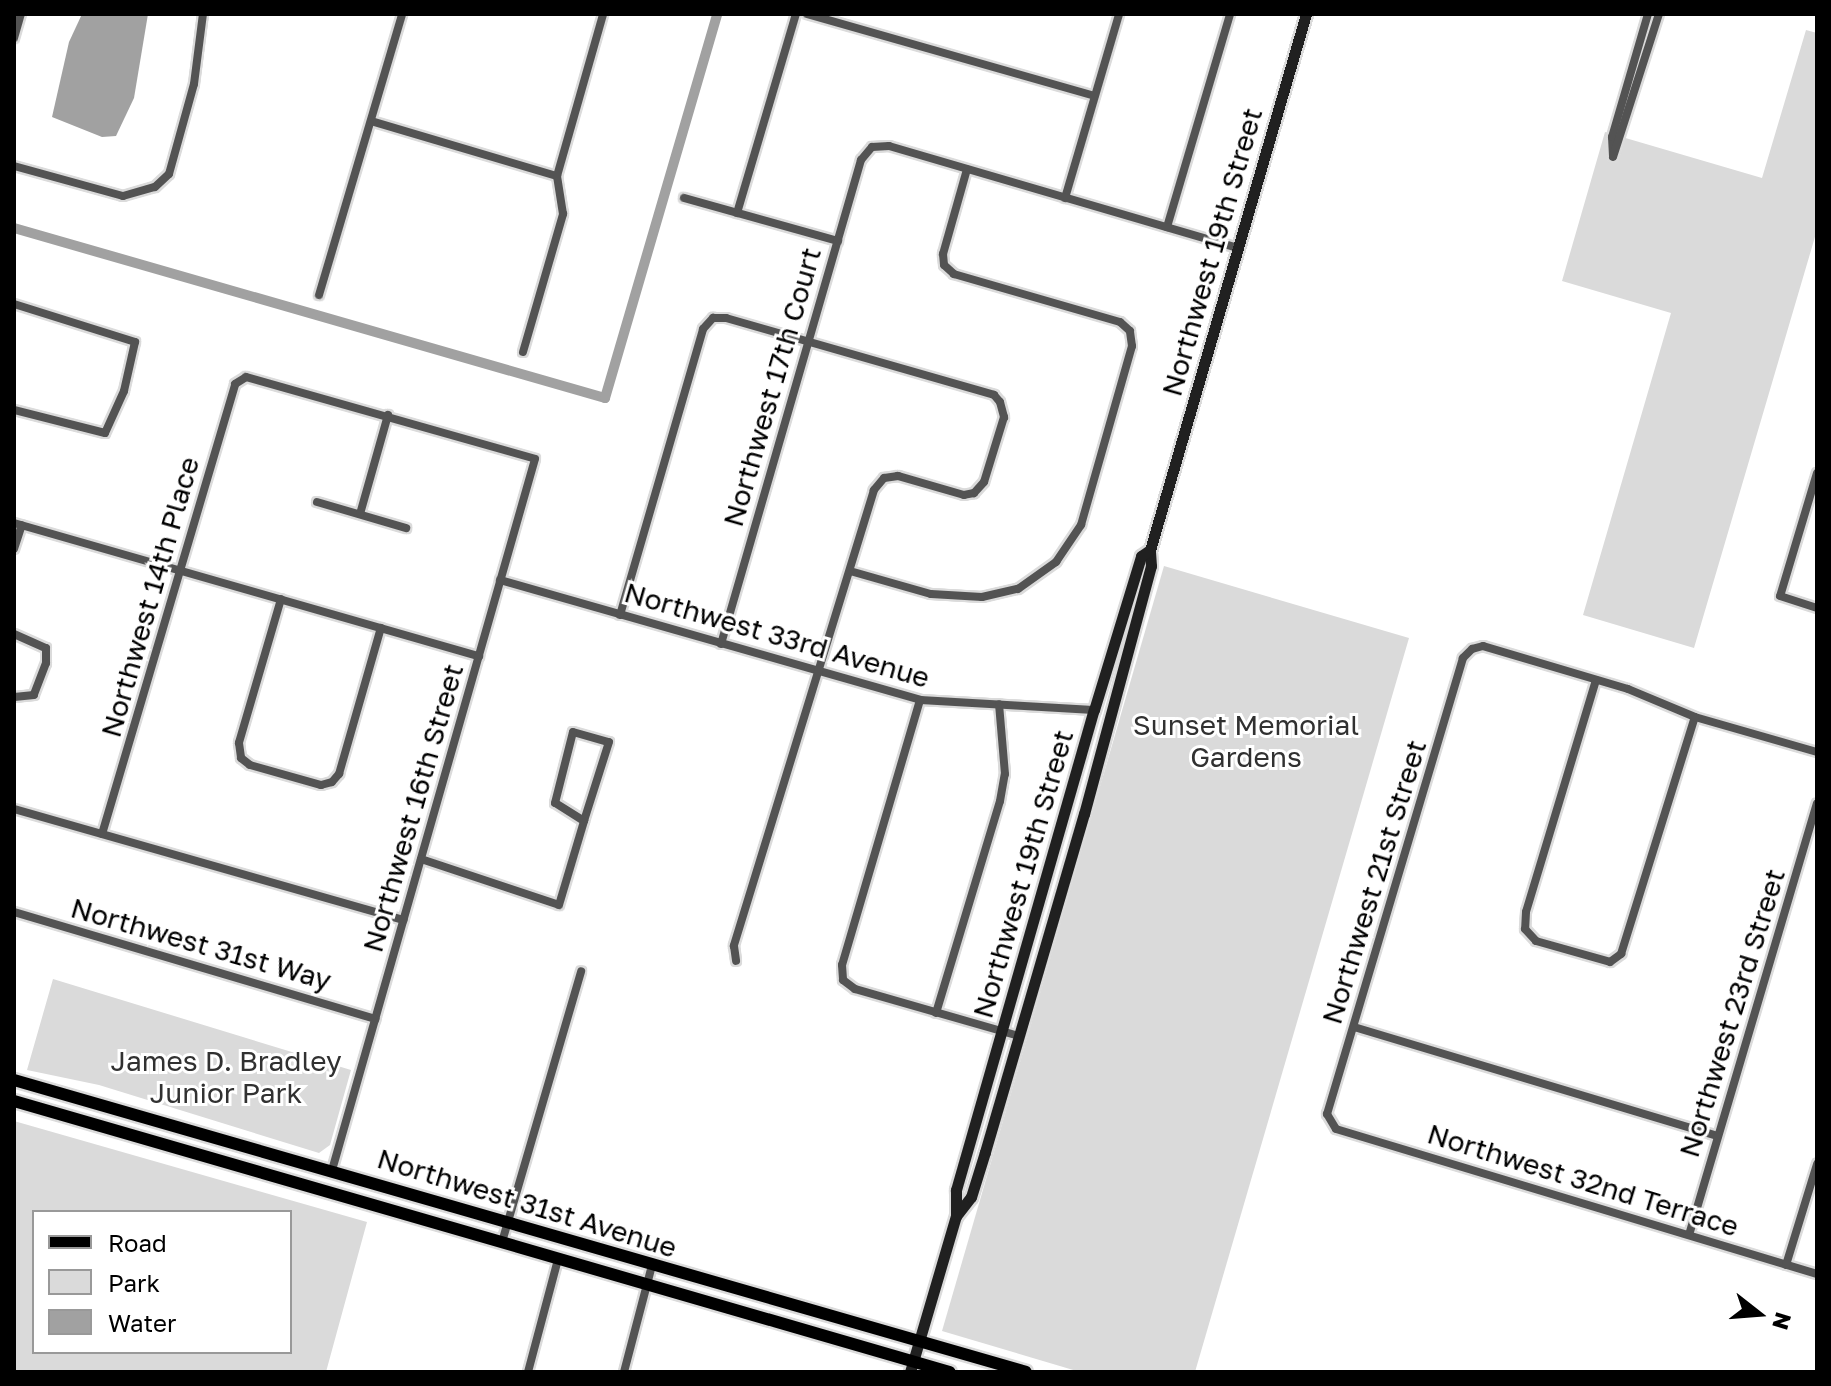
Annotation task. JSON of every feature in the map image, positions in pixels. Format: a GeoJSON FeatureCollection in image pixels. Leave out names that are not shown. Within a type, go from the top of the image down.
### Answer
{"type":"FeatureCollection","features":[{"type":"Feature","properties":{"kind":"main road","name":"Northwest 31st Avenue"},"geometry":{"type":"LineString","coordinates":[[14,1080],[1026,1372]]}},
{"type":"Feature","properties":{"kind":"main road","name":"Northwest 31st Avenue"},"geometry":{"type":"LineString","coordinates":[[14,1101],[303,1183],[912,1367],[950,1372]]}},
{"type":"Feature","properties":{"kind":"main road"},"geometry":{"type":"LineString","coordinates":[[303,1183],[317,1182],[332,1170]]}},
{"type":"Feature","properties":{"kind":"street"},"geometry":{"type":"LineString","coordinates":[[14,38],[21,14]]}},
{"type":"Feature","properties":{"kind":"street"},"geometry":{"type":"LineString","coordinates":[[14,166],[123,196],[155,187],[169,174],[194,84],[203,14]]}},
{"type":"Feature","properties":{"kind":"street"},"geometry":{"type":"LineString","coordinates":[[319,295],[402,14]]}},
{"type":"Feature","properties":{"kind":"street"},"geometry":{"type":"LineString","coordinates":[[523,352],[563,214],[557,176],[603,14]]}},
{"type":"Feature","properties":{"kind":"street"},"geometry":{"type":"LineString","coordinates":[[737,213],[796,14]]}},
{"type":"Feature","properties":{"kind":"street"},"geometry":{"type":"LineString","coordinates":[[807,14],[1095,96]]}},
{"type":"Feature","properties":{"kind":"street"},"geometry":{"type":"LineString","coordinates":[[1065,198],[1119,14]]}},
{"type":"Feature","properties":{"kind":"street"},"geometry":{"type":"LineString","coordinates":[[1167,227],[1230,14]]}},
{"type":"Feature","properties":{"kind":"street","name":"Northwest 19th Street"},"geometry":{"type":"LineString","coordinates":[[956,1216],[971,1197],[1019,1036],[1126,663],[1151,566],[1150,550],[1306,14]]}},
{"type":"Feature","properties":{"kind":"street"},"geometry":{"type":"LineString","coordinates":[[1648,14],[1612,137],[1613,157],[1659,14]]}},
{"type":"Feature","properties":{"kind":"street"},"geometry":{"type":"LineString","coordinates":[[371,121],[557,176]]}},
{"type":"Feature","properties":{"kind":"street","name":"Northwest 17th Court"},"geometry":{"type":"LineString","coordinates":[[721,644],[861,160],[872,147],[889,146],[967,169]]}},
{"type":"Feature","properties":{"kind":"street"},"geometry":{"type":"LineString","coordinates":[[850,571],[931,594],[982,597],[1018,589],[1056,562],[1081,525],[1132,346],[1130,331],[1120,322],[954,274],[944,265],[967,169],[1237,248]]}},
{"type":"Feature","properties":{"kind":"street"},"geometry":{"type":"LineString","coordinates":[[684,198],[838,241]]}},
{"type":"Feature","properties":{"kind":"street"},"geometry":{"type":"LineString","coordinates":[[14,304],[135,342],[124,391],[105,433],[14,410]]}},
{"type":"Feature","properties":{"kind":"street"},"geometry":{"type":"LineString","coordinates":[[620,615],[703,329],[713,318],[994,395],[1000,402],[1004,417],[984,482],[974,493],[964,495],[898,476],[884,478],[874,490],[821,672],[734,946],[736,961]]}},
{"type":"Feature","properties":{"kind":"street","name":"Northwest 14th Place"},"geometry":{"type":"LineString","coordinates":[[102,834],[235,384],[246,377],[388,415]]}},
{"type":"Feature","properties":{"kind":"street"},"geometry":{"type":"LineString","coordinates":[[360,514],[388,415]]}},
{"type":"Feature","properties":{"kind":"street","name":"Northwest 16th Street"},"geometry":{"type":"LineString","coordinates":[[332,1170],[535,459],[388,415]]}},
{"type":"Feature","properties":{"kind":"street"},"geometry":{"type":"LineString","coordinates":[[1817,473],[1780,596],[1817,608]]}},
{"type":"Feature","properties":{"kind":"street"},"geometry":{"type":"LineString","coordinates":[[317,502],[406,528]]}},
{"type":"Feature","properties":{"kind":"street"},"geometry":{"type":"LineString","coordinates":[[14,549],[18,524],[479,656]]}},
{"type":"Feature","properties":{"kind":"street","name":"Northwest 19th Street"},"geometry":{"type":"LineString","coordinates":[[912,1367],[956,1216],[956,1190],[1004,1032],[1094,710],[1141,556],[1150,550]]}},
{"type":"Feature","properties":{"kind":"street","name":"Northwest 33rd Avenue"},"geometry":{"type":"LineString","coordinates":[[500,580],[920,700],[1094,710]]}},
{"type":"Feature","properties":{"kind":"street"},"geometry":{"type":"LineString","coordinates":[[281,599],[239,743],[241,758],[250,765],[321,785],[332,782],[339,774],[381,628]]}},
{"type":"Feature","properties":{"kind":"street"},"geometry":{"type":"LineString","coordinates":[[14,634],[46,648],[34,695],[25,699],[14,697]]}},
{"type":"Feature","properties":{"kind":"street","name":"Northwest 21st Street"},"geometry":{"type":"LineString","coordinates":[[1336,1129],[1327,1114],[1463,658],[1472,649],[1483,646],[1596,680]]}},
{"type":"Feature","properties":{"kind":"street"},"geometry":{"type":"LineString","coordinates":[[1695,717],[1626,945],[1610,962],[1536,941],[1525,929],[1596,680],[1695,717],[1817,752]]}},
{"type":"Feature","properties":{"kind":"street"},"geometry":{"type":"LineString","coordinates":[[920,700],[842,965],[843,980],[855,989],[1019,1036]]}},
{"type":"Feature","properties":{"kind":"street"},"geometry":{"type":"LineString","coordinates":[[936,1013],[1000,801],[1005,774],[999,704]]}},
{"type":"Feature","properties":{"kind":"street"},"geometry":{"type":"LineString","coordinates":[[421,859],[559,905],[609,742],[573,732],[555,803],[584,821]]}},
{"type":"Feature","properties":{"kind":"street","name":"Northwest 23rd Street"},"geometry":{"type":"LineString","coordinates":[[1689,1235],[1817,804]]}},
{"type":"Feature","properties":{"kind":"street"},"geometry":{"type":"LineString","coordinates":[[14,809],[404,920]]}},
{"type":"Feature","properties":{"kind":"street","name":"Northwest 31st Way"},"geometry":{"type":"LineString","coordinates":[[14,912],[376,1019]]}},
{"type":"Feature","properties":{"kind":"street"},"geometry":{"type":"LineString","coordinates":[[502,1242],[581,971]]}},
{"type":"Feature","properties":{"kind":"street"},"geometry":{"type":"LineString","coordinates":[[1354,1027],[1718,1136]]}},
{"type":"Feature","properties":{"kind":"street","name":"Northwest 32nd Terrace"},"geometry":{"type":"LineString","coordinates":[[1336,1129],[1817,1274]]}},
{"type":"Feature","properties":{"kind":"street"},"geometry":{"type":"LineString","coordinates":[[1786,1265],[1817,1164]]}},
{"type":"Feature","properties":{"kind":"street"},"geometry":{"type":"LineString","coordinates":[[528,1372],[558,1259]]}},
{"type":"Feature","properties":{"kind":"street"},"geometry":{"type":"LineString","coordinates":[[624,1372],[652,1265]]}},
{"type":"Feature","properties":{"kind":"green space"},"geometry":{"type":"Polygon","coordinates":[[[1806,30],[1817,33],[1817,230],[1694,648],[1583,615],[1671,313],[1562,281],[1605,132],[1762,178],[1806,30]]]}},
{"type":"Feature","properties":{"kind":"green space","name":"Sunset Memorial Gardens"},"geometry":{"type":"Polygon","coordinates":[[[1164,566],[1409,638],[1195,1372],[1080,1372],[942,1331],[1164,566]]]}},
{"type":"Feature","properties":{"kind":"green space","name":"James D. Bradley Junior Park"},"geometry":{"type":"Polygon","coordinates":[[[53,979],[351,1070],[330,1145],[319,1153],[99,1085],[27,1070],[53,979]]]}},
{"type":"Feature","properties":{"kind":"green space"},"geometry":{"type":"Polygon","coordinates":[[[14,1121],[367,1222],[326,1372],[14,1372],[14,1121]]]}},
{"type":"Feature","properties":{"kind":"water"},"geometry":{"type":"Polygon","coordinates":[[[82,14],[148,14],[134,98],[116,136],[102,137],[52,117],[69,42],[82,14]]]}},
{"type":"Feature","properties":{"kind":"waterway"},"geometry":{"type":"LineString","coordinates":[[14,228],[605,398],[717,14]]}}]}
